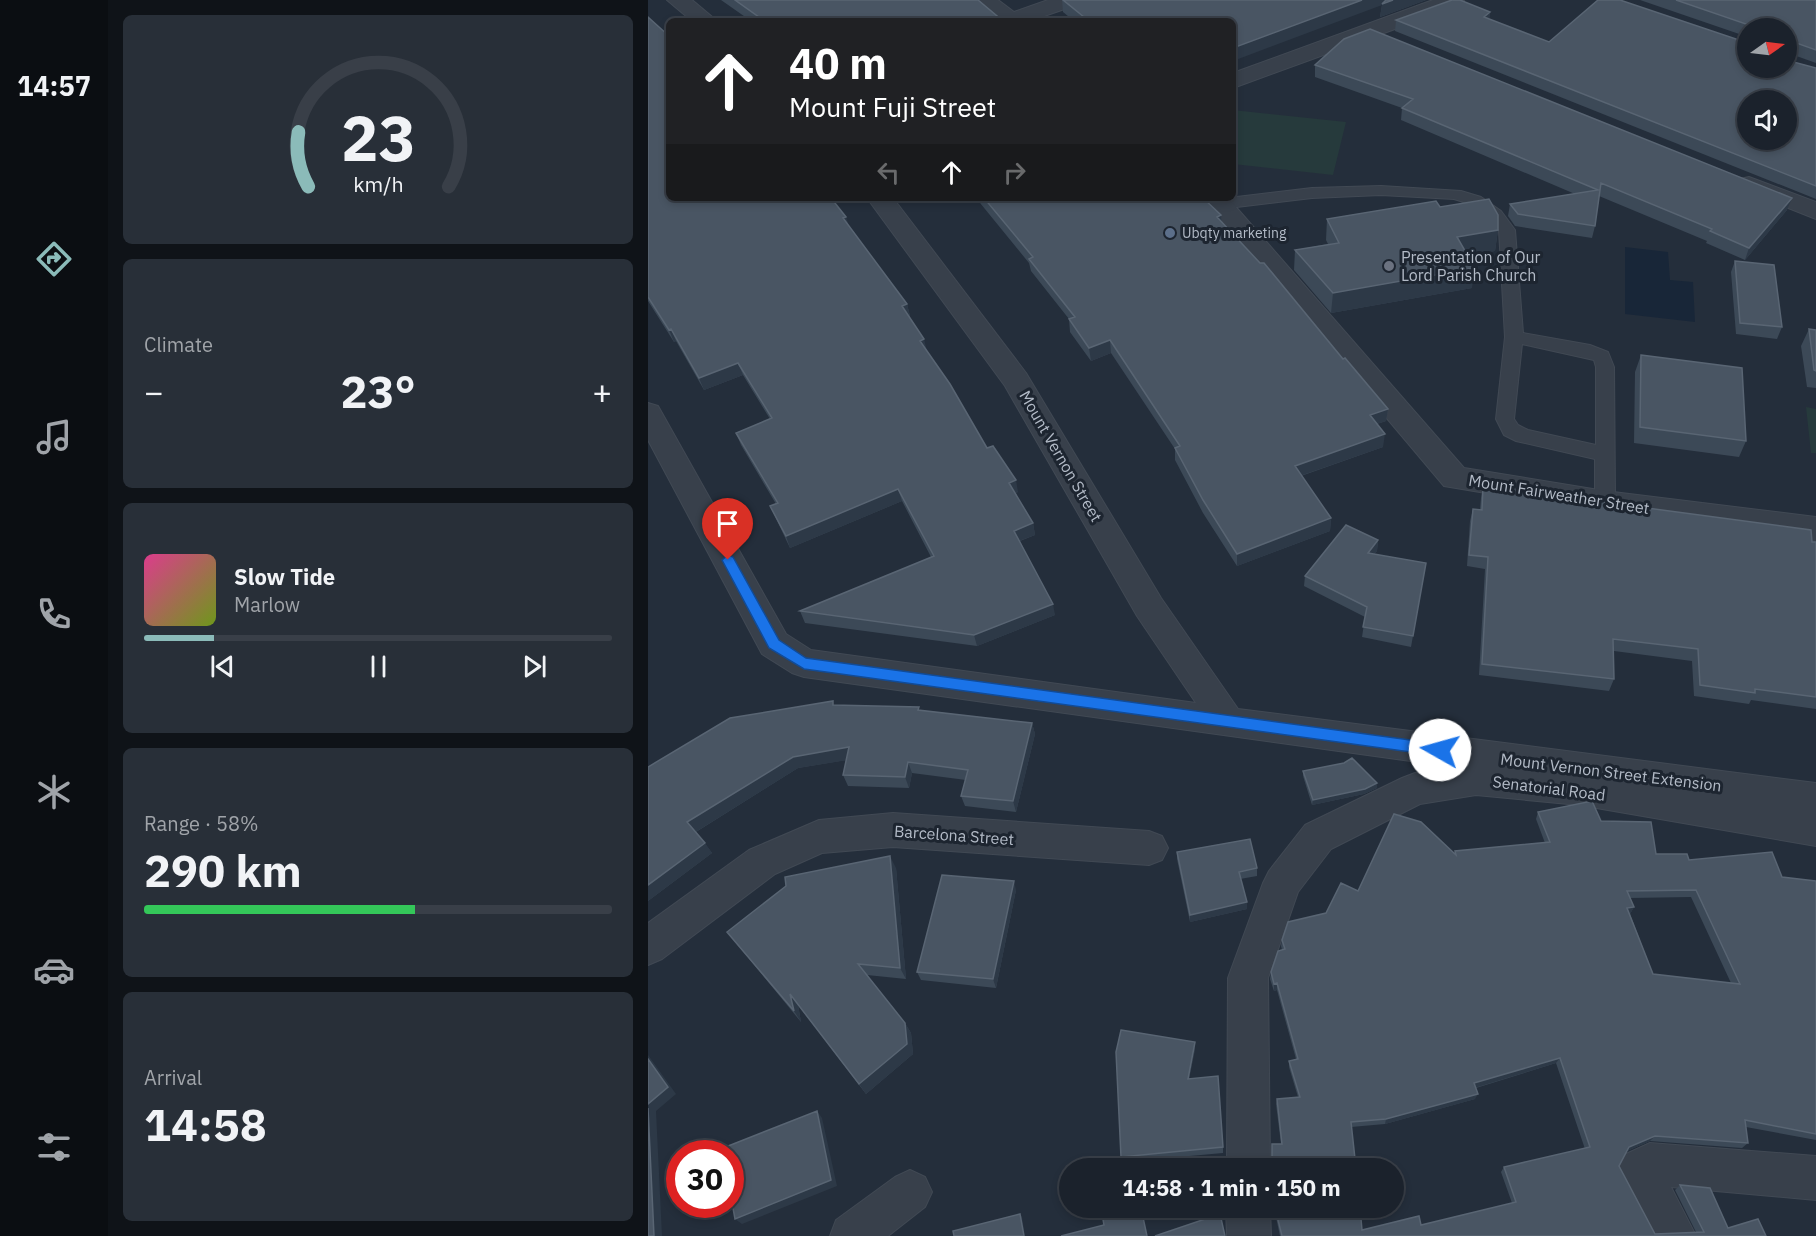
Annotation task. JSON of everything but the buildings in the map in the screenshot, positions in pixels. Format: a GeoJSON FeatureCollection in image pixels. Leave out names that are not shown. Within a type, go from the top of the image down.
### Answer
{"type":"FeatureCollection","features":[{"type":"Feature","properties":{"kind":"street"},"geometry":{"type":"LineString","coordinates":[[678,0],[702,18]]}},
{"type":"Feature","properties":{"kind":"street"},"geometry":{"type":"LineString","coordinates":[[984,0],[1007,18]]}},
{"type":"Feature","properties":{"kind":"street"},"geometry":{"type":"LineString","coordinates":[[1019,18],[1068,0]]}},
{"type":"Feature","properties":{"kind":"street"},"geometry":{"type":"LineString","coordinates":[[1236,80],[1453,0]]}},
{"type":"Feature","properties":{"kind":"street"},"geometry":{"type":"LineString","coordinates":[[1369,31],[1402,45]]}},
{"type":"Feature","properties":{"kind":"street"},"geometry":{"type":"LineString","coordinates":[[1729,176],[1816,211]]}},
{"type":"Feature","properties":{"kind":"street","name":"Mount Vernon Street"},"geometry":{"type":"LineString","coordinates":[[882,201],[1016,380],[1149,607],[1228,722]]}},
{"type":"Feature","properties":{"kind":"street","name":"Mount Fairweather Street"},"geometry":{"type":"LineString","coordinates":[[1217,201],[1455,478],[1605,502],[1816,529]]}},
{"type":"Feature","properties":{"kind":"street","name":"Mount Vernon Street Extension"},"geometry":{"type":"LineString","coordinates":[[648,413],[774,644],[804,663],[1228,722],[1816,799]]}},
{"type":"Feature","properties":{"kind":"street","name":"Senatorial Road"},"geometry":{"type":"LineString","coordinates":[[1248,1158],[1248,978],[1282,883],[1318,837],[1415,789],[1476,779],[1579,789],[1816,829]]}},
{"type":"Feature","properties":{"kind":"street","name":"Barcelona Street"},"geometry":{"type":"LineString","coordinates":[[648,946],[762,862],[819,837],[893,830],[1149,848]]}},
{"type":"Feature","properties":{"kind":"street"},"geometry":{"type":"LineString","coordinates":[[1674,1236],[1639,1172],[1648,1165],[1816,1178]]}},
{"type":"Feature","properties":{"kind":"street"},"geometry":{"type":"LineString","coordinates":[[852,1236],[910,1191]]}},
{"type":"Feature","properties":{"kind":"street"},"geometry":{"type":"LineString","coordinates":[[1248,1218],[1249,1236]]}},
{"type":"Feature","properties":{"kind":"lane"},"geometry":{"type":"LineString","coordinates":[[1236,199],[1362,190],[1436,193],[1469,198],[1485,205],[1498,216],[1507,230],[1514,337],[1505,419],[1511,430],[1523,436],[1605,454]]}},
{"type":"Feature","properties":{"kind":"lane"},"geometry":{"type":"LineString","coordinates":[[1514,337],[1590,351],[1602,356],[1605,367],[1605,502]]}},
{"type":"Feature","properties":{"kind":"green space"},"geometry":{"type":"Polygon","coordinates":[[[1236,110],[1346,122],[1333,175],[1236,164],[1236,110]]]}},
{"type":"Feature","properties":{"kind":"green space"},"geometry":{"type":"Polygon","coordinates":[[[1806,407],[1816,409],[1816,453],[1811,453],[1806,407]]]}},
{"type":"Feature","properties":{"kind":"water"},"geometry":{"type":"Polygon","coordinates":[[[1625,247],[1668,252],[1670,280],[1693,282],[1695,322],[1625,314],[1625,247]]]}},
{"type":"Feature","properties":{"kind":"place","name":"Ubqty marketing"},"geometry":{"type":"Point","coordinates":[1170,233]}},
{"type":"Feature","properties":{"kind":"place","name":"Presentation of Our Lord Parish Church"},"geometry":{"type":"Point","coordinates":[1389,266]}},
{"type":"Feature","properties":{"kind":"route"},"geometry":{"type":"LineString","coordinates":[[728,560],[774,644],[804,663],[1440,750]]}}]}
